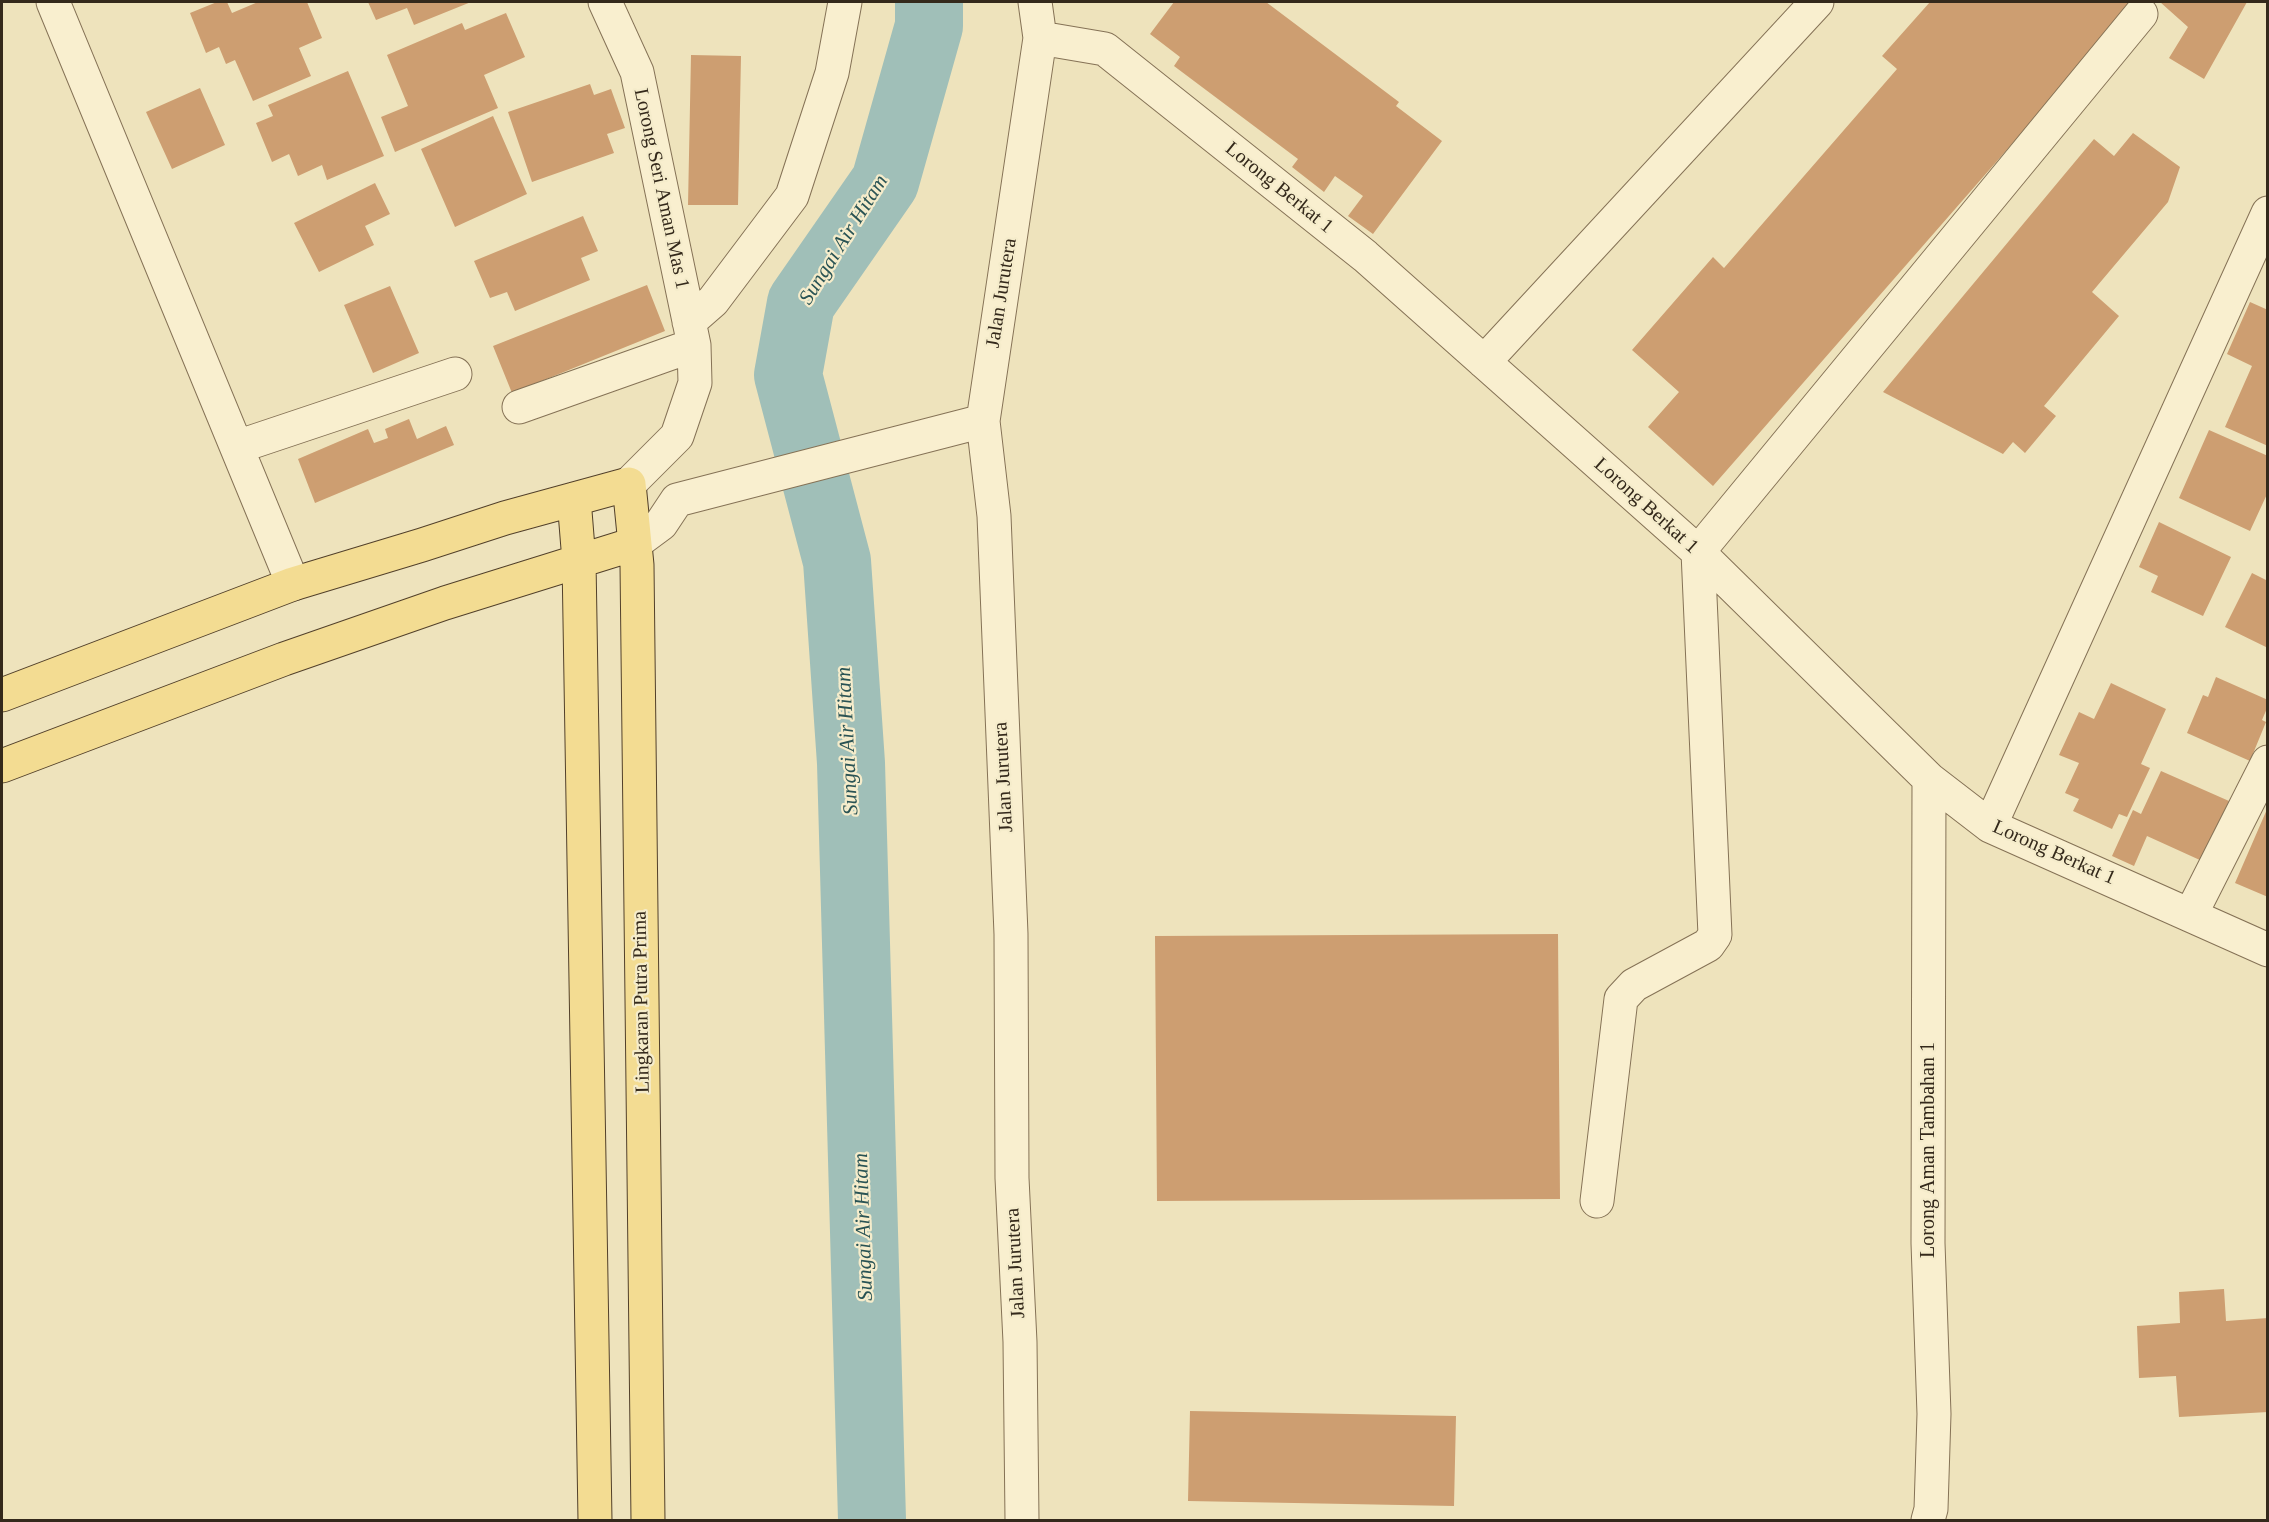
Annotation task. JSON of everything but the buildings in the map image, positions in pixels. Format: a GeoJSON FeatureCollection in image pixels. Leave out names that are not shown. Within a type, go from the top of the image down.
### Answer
{"type":"FeatureCollection","features":[{"type":"Feature","properties":{"kind":"main road"},"geometry":{"type":"LineString","coordinates":[[2,695],[293,584],[422,546],[506,518],[629,484]]}},
{"type":"Feature","properties":{"kind":"main road","name":"Lingkaran Putra Prima"},"geometry":{"type":"LineString","coordinates":[[629,484],[637,565],[648,1521]]}},
{"type":"Feature","properties":{"kind":"main road"},"geometry":{"type":"LineString","coordinates":[[574,499],[579,561],[595,1521]]}},
{"type":"Feature","properties":{"kind":"main road"},"geometry":{"type":"LineString","coordinates":[[2,766],[284,658],[445,603],[634,544]]}},
{"type":"Feature","properties":{"kind":"street"},"geometry":{"type":"LineString","coordinates":[[53,2],[293,584]]}},
{"type":"Feature","properties":{"kind":"street","name":"Lorong Seri Aman Mas 1"},"geometry":{"type":"LineString","coordinates":[[605,2],[637,72],[692,333],[695,383],[677,436],[629,484]]}},
{"type":"Feature","properties":{"kind":"street"},"geometry":{"type":"LineString","coordinates":[[519,407],[692,333],[713,301],[792,196],[832,73],[844,2]]}},
{"type":"Feature","properties":{"kind":"street","name":"Jalan Jurutera"},"geometry":{"type":"LineString","coordinates":[[1022,1521],[1020,1342],[1012,1178],[1011,934],[994,516],[983,421],[1041,38],[1035,2]]}},
{"type":"Feature","properties":{"kind":"street"},"geometry":{"type":"LineString","coordinates":[[1484,362],[1817,2]]}},
{"type":"Feature","properties":{"kind":"street"},"geometry":{"type":"LineString","coordinates":[[1597,1201],[1621,999],[1634,985],[1708,945],[1715,935],[1698,552],[2141,14]]}},
{"type":"Feature","properties":{"kind":"street","name":"Lorong Berkat 1"},"geometry":{"type":"LineString","coordinates":[[1041,38],[1106,49],[1365,256],[1698,552],[1929,779],[1990,826],[2268,950]]}},
{"type":"Feature","properties":{"kind":"street"},"geometry":{"type":"LineString","coordinates":[[1990,826],[2268,213]]}},
{"type":"Feature","properties":{"kind":"street"},"geometry":{"type":"LineString","coordinates":[[237,447],[455,374]]}},
{"type":"Feature","properties":{"kind":"street"},"geometry":{"type":"LineString","coordinates":[[634,544],[661,524],[677,500],[983,421]]}},
{"type":"Feature","properties":{"kind":"street"},"geometry":{"type":"LineString","coordinates":[[629,484],[655,484],[677,500]]}},
{"type":"Feature","properties":{"kind":"street"},"geometry":{"type":"LineString","coordinates":[[2191,914],[2268,762]]}},
{"type":"Feature","properties":{"kind":"street","name":"Lorong Aman Tambahan 1"},"geometry":{"type":"LineString","coordinates":[[1928,1521],[1931,1509],[1934,1414],[1928,1243],[1929,779]]}},
{"type":"Feature","properties":{"kind":"waterway","name":"Sungai Air Hitam"},"geometry":{"type":"LineString","coordinates":[[872,1520],[851,763],[837,561],[788,375],[801,303],[885,182],[929,26],[929,2]]}}]}
